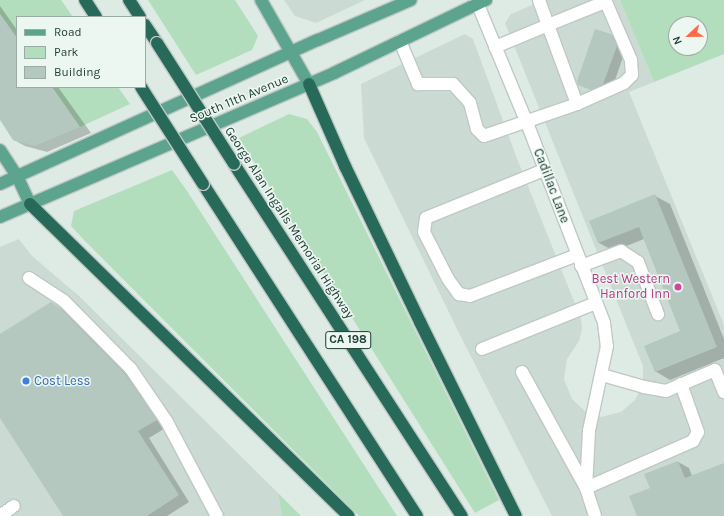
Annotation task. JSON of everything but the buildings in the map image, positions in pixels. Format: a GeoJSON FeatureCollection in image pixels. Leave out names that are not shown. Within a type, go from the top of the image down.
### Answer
{"type":"FeatureCollection","features":[{"type":"Feature","properties":{"kind":"highway"},"geometry":{"type":"LineString","coordinates":[[85,0],[95,16]]}},
{"type":"Feature","properties":{"kind":"highway"},"geometry":{"type":"LineString","coordinates":[[129,0],[139,16]]}},
{"type":"Feature","properties":{"kind":"highway","name":"George Alan Ingalls Memorial Highway"},"geometry":{"type":"LineString","coordinates":[[146,26],[462,516]]}},
{"type":"Feature","properties":{"kind":"highway"},"geometry":{"type":"LineString","coordinates":[[309,84],[345,166],[406,294],[516,516]]}},
{"type":"Feature","properties":{"kind":"highway","name":"CA 198"},"geometry":{"type":"LineString","coordinates":[[142,88],[417,516]]}},
{"type":"Feature","properties":{"kind":"highway"},"geometry":{"type":"LineString","coordinates":[[30,204],[349,516]]}},
{"type":"Feature","properties":{"kind":"main road"},"geometry":{"type":"LineString","coordinates":[[261,0],[309,84]]}},
{"type":"Feature","properties":{"kind":"main road","name":"South 11th Avenue"},"geometry":{"type":"LineString","coordinates":[[0,184],[291,52],[411,0]]}},
{"type":"Feature","properties":{"kind":"main road","name":"South 11th Avenue"},"geometry":{"type":"LineString","coordinates":[[0,217],[309,84],[480,1]]}},
{"type":"Feature","properties":{"kind":"main road"},"geometry":{"type":"LineString","coordinates":[[0,150],[17,176],[30,204]]}},
{"type":"Feature","properties":{"kind":"street"},"geometry":{"type":"LineString","coordinates":[[538,0],[577,104]]}},
{"type":"Feature","properties":{"kind":"street","name":"Cadillac Lane"},"geometry":{"type":"LineString","coordinates":[[480,1],[495,47],[527,123],[604,322],[607,346],[602,375],[588,430],[586,488]]}},
{"type":"Feature","properties":{"kind":"street"},"geometry":{"type":"LineString","coordinates":[[400,41],[418,84],[453,84],[470,104],[477,129],[484,136],[527,123],[577,104],[624,83],[632,75],[631,60],[605,1],[495,47]]}},
{"type":"Feature","properties":{"kind":"street"},"geometry":{"type":"LineString","coordinates":[[544,170],[426,218],[424,232],[448,279],[459,294],[470,296],[579,260],[621,251],[638,262],[658,314]]}},
{"type":"Feature","properties":{"kind":"street"},"geometry":{"type":"LineString","coordinates":[[29,278],[64,301],[131,369],[167,422],[217,516]]}},
{"type":"Feature","properties":{"kind":"street"},"geometry":{"type":"LineString","coordinates":[[482,349],[596,303]]}},
{"type":"Feature","properties":{"kind":"street"},"geometry":{"type":"LineString","coordinates":[[602,375],[644,387],[666,391],[715,370],[724,392]]}},
{"type":"Feature","properties":{"kind":"street"},"geometry":{"type":"LineString","coordinates":[[522,372],[586,488],[595,516]]}},
{"type":"Feature","properties":{"kind":"street"},"geometry":{"type":"LineString","coordinates":[[586,488],[693,441],[698,432],[681,384]]}},
{"type":"Feature","properties":{"kind":"street"},"geometry":{"type":"LineString","coordinates":[[0,516],[14,506]]}},
{"type":"Feature","properties":{"kind":"shaded area"},"geometry":{"type":"Polygon","coordinates":[[[284,0],[365,0],[316,23],[295,16],[284,0]]]}},
{"type":"Feature","properties":{"kind":"shaded area"},"geometry":{"type":"Polygon","coordinates":[[[544,0],[620,0],[654,82],[629,92],[724,325],[724,516],[552,516],[460,335],[364,138],[361,84],[465,34],[473,39],[516,156],[581,319],[582,329],[579,341],[567,359],[564,379],[572,399],[585,411],[601,417],[621,412],[635,400],[643,384],[643,366],[505,23],[511,14],[544,0]]]}},
{"type":"Feature","properties":{"kind":"shaded area"},"geometry":{"type":"Polygon","coordinates":[[[19,239],[32,256],[79,296],[278,493],[282,516],[0,516],[0,247],[19,239]]]}},
{"type":"Feature","properties":{"kind":"green space"},"geometry":{"type":"Polygon","coordinates":[[[0,0],[61,0],[72,16],[16,16],[16,37],[0,14],[0,0]]]}},
{"type":"Feature","properties":{"kind":"green space"},"geometry":{"type":"Polygon","coordinates":[[[148,0],[235,0],[258,36],[252,50],[196,75],[148,0]]]}},
{"type":"Feature","properties":{"kind":"green space"},"geometry":{"type":"Polygon","coordinates":[[[620,0],[724,0],[724,54],[654,82],[620,0]]]}},
{"type":"Feature","properties":{"kind":"green space"},"geometry":{"type":"Polygon","coordinates":[[[53,88],[119,88],[130,104],[80,127],[53,88]]]}},
{"type":"Feature","properties":{"kind":"green space"},"geometry":{"type":"Polygon","coordinates":[[[289,114],[307,119],[317,132],[499,500],[475,513],[239,138],[289,114]]]}},
{"type":"Feature","properties":{"kind":"green space"},"geometry":{"type":"Polygon","coordinates":[[[172,170],[397,516],[359,516],[71,226],[74,211],[172,170]]]}},
{"type":"Feature","properties":{"kind":"green space"},"geometry":{"type":"Polygon","coordinates":[[[278,493],[301,516],[282,516],[278,493]]]}},
{"type":"Feature","properties":{"kind":"place","name":"Best Western Hanford Inn"},"geometry":{"type":"Point","coordinates":[678,287]}},
{"type":"Feature","properties":{"kind":"place","name":"Cost Less"},"geometry":{"type":"Point","coordinates":[26,381]}}]}
